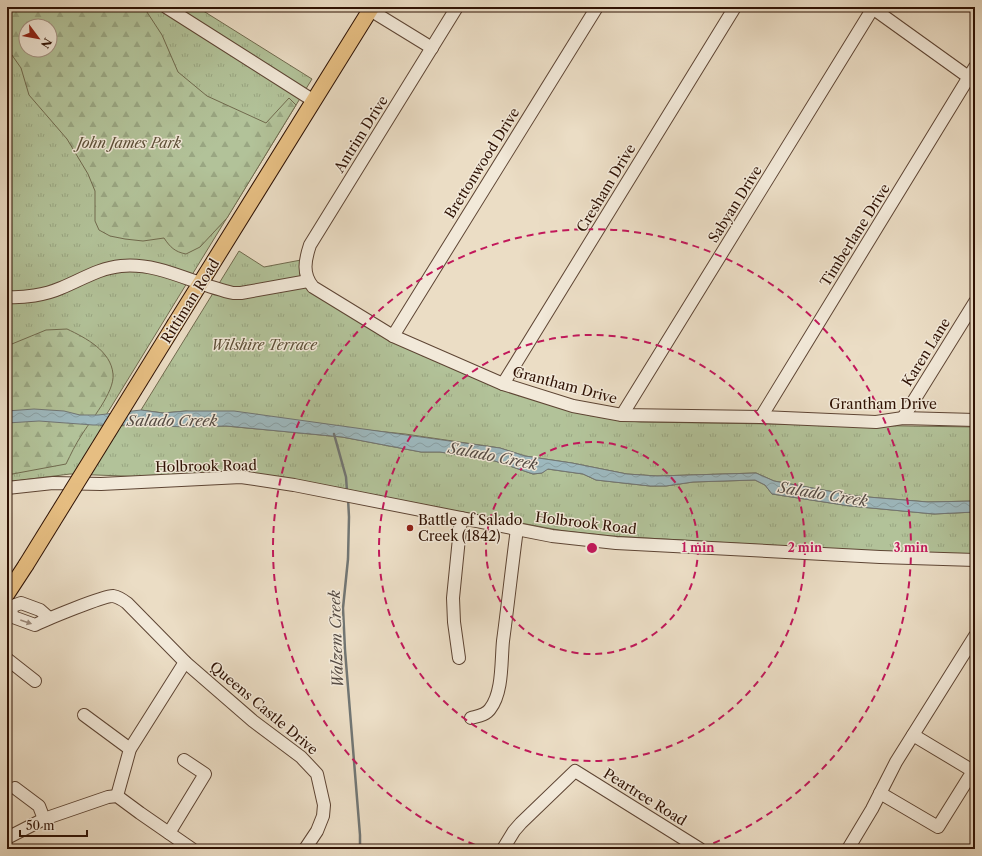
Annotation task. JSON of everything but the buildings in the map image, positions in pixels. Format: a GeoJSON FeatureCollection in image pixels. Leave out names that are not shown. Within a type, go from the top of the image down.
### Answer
{"type":"FeatureCollection","features":[{"type":"Feature","properties":{"kind":"main road","name":"Rittiman Road"},"geometry":{"type":"LineString","coordinates":[[8,602],[26,565],[371,9]]}},
{"type":"Feature","properties":{"kind":"street"},"geometry":{"type":"LineString","coordinates":[[166,7],[314,101]]}},
{"type":"Feature","properties":{"kind":"street","name":"Antrim Drive"},"geometry":{"type":"LineString","coordinates":[[308,280],[305,265],[310,245],[457,7]]}},
{"type":"Feature","properties":{"kind":"street","name":"Brettonwood Drive"},"geometry":{"type":"LineString","coordinates":[[393,336],[596,7]]}},
{"type":"Feature","properties":{"kind":"street","name":"Cresham Drive"},"geometry":{"type":"LineString","coordinates":[[503,384],[735,7]]}},
{"type":"Feature","properties":{"kind":"street"},"geometry":{"type":"LineString","coordinates":[[872,8],[972,80]]}},
{"type":"Feature","properties":{"kind":"street","name":"Sabyan Drive"},"geometry":{"type":"LineString","coordinates":[[622,415],[872,8]]}},
{"type":"Feature","properties":{"kind":"street"},"geometry":{"type":"LineString","coordinates":[[371,9],[432,48]]}},
{"type":"Feature","properties":{"kind":"street","name":"Timberlane Drive"},"geometry":{"type":"LineString","coordinates":[[761,417],[972,80],[975,67]]}},
{"type":"Feature","properties":{"kind":"street"},"geometry":{"type":"LineString","coordinates":[[7,298],[32,296],[59,289],[103,269],[125,266],[154,267],[233,293],[241,293],[308,280]]}},
{"type":"Feature","properties":{"kind":"street","name":"Grantham Drive"},"geometry":{"type":"LineString","coordinates":[[308,280],[313,287],[393,336],[503,384],[573,406],[622,415],[761,417],[876,422],[903,418],[975,420]]}},
{"type":"Feature","properties":{"kind":"street","name":"Karen Lane"},"geometry":{"type":"LineString","coordinates":[[903,418],[975,302]]}},
{"type":"Feature","properties":{"kind":"street","name":"Holbrook Road"},"geometry":{"type":"LineString","coordinates":[[7,488],[53,483],[102,484],[241,477],[319,489],[552,536],[616,543],[880,557],[975,560]]}},
{"type":"Feature","properties":{"kind":"street"},"geometry":{"type":"LineString","coordinates":[[459,658],[454,622],[453,598],[461,518]]}},
{"type":"Feature","properties":{"kind":"street"},"geometry":{"type":"LineString","coordinates":[[471,718],[482,715],[490,710],[496,698],[502,672],[502,647],[516,529]]}},
{"type":"Feature","properties":{"kind":"street","name":"Queens Castle Drive"},"geometry":{"type":"LineString","coordinates":[[8,602],[13,617],[35,625],[49,618],[111,596],[127,603],[185,662],[253,721],[301,757],[317,774],[324,805],[323,816],[305,849]]}},
{"type":"Feature","properties":{"kind":"street"},"geometry":{"type":"LineString","coordinates":[[848,849],[872,809],[896,762],[975,636]]}},
{"type":"Feature","properties":{"kind":"street"},"geometry":{"type":"LineString","coordinates":[[7,659],[34,681]]}},
{"type":"Feature","properties":{"kind":"street"},"geometry":{"type":"LineString","coordinates":[[117,796],[130,749],[185,662]]}},
{"type":"Feature","properties":{"kind":"street"},"geometry":{"type":"LineString","coordinates":[[84,715],[130,749]]}},
{"type":"Feature","properties":{"kind":"street"},"geometry":{"type":"LineString","coordinates":[[880,793],[938,827],[973,771],[914,735]]}},
{"type":"Feature","properties":{"kind":"street"},"geometry":{"type":"LineString","coordinates":[[169,833],[205,774],[184,760]]}},
{"type":"Feature","properties":{"kind":"street","name":"Peartree Road"},"geometry":{"type":"LineString","coordinates":[[503,849],[514,831],[521,823],[575,771],[700,849]]}},
{"type":"Feature","properties":{"kind":"street"},"geometry":{"type":"LineString","coordinates":[[18,790],[39,806],[44,819]]}},
{"type":"Feature","properties":{"kind":"street"},"geometry":{"type":"LineString","coordinates":[[7,838],[44,819],[108,797],[117,796],[192,849]]}},
{"type":"Feature","properties":{"kind":"green space","name":"John James Park"},"geometry":{"type":"Polygon","coordinates":[[[7,7],[197,7],[312,79],[100,425],[226,426],[342,437],[421,452],[440,452],[495,461],[533,474],[542,473],[547,469],[583,474],[596,480],[650,486],[666,486],[693,482],[755,480],[765,485],[772,494],[850,506],[934,514],[975,512],[975,557],[611,536],[564,531],[283,477],[241,473],[149,477],[70,474],[7,482],[7,7]]]}},
{"type":"Feature","properties":{"kind":"green space"},"geometry":{"type":"Polygon","coordinates":[[[7,7],[142,7],[145,9],[162,35],[178,72],[207,96],[266,123],[289,98],[296,105],[227,218],[200,247],[186,254],[173,249],[164,238],[143,241],[125,239],[110,236],[99,230],[95,221],[95,191],[88,174],[67,139],[29,95],[21,68],[7,48],[7,7]]]}},
{"type":"Feature","properties":{"kind":"green space","name":"Wilshire Terrace"},"geometry":{"type":"Polygon","coordinates":[[[239,251],[264,267],[301,260],[302,285],[318,297],[351,317],[561,408],[581,413],[611,419],[641,422],[975,427],[975,501],[928,502],[856,496],[774,481],[756,473],[657,476],[627,474],[572,463],[525,456],[500,448],[405,434],[186,411],[163,413],[141,410],[239,251]]]}},
{"type":"Feature","properties":{"kind":"green space"},"geometry":{"type":"Polygon","coordinates":[[[67,329],[89,341],[103,352],[108,359],[113,374],[113,381],[110,389],[66,464],[7,475],[7,346],[46,330],[67,329]]]}},
{"type":"Feature","properties":{"kind":"water","name":"Salado Creek"},"geometry":{"type":"Polygon","coordinates":[[[34,409],[64,411],[80,415],[98,415],[141,410],[163,413],[186,411],[234,411],[500,448],[525,456],[572,463],[627,474],[657,476],[756,473],[774,481],[856,496],[928,502],[975,501],[975,512],[934,514],[850,506],[772,494],[765,485],[755,480],[693,482],[666,486],[650,486],[596,480],[583,474],[548,469],[542,473],[533,474],[495,461],[440,452],[421,452],[342,437],[226,426],[187,427],[93,425],[39,421],[7,423],[7,411],[34,409]]]}},
{"type":"Feature","properties":{"kind":"waterway","name":"Walzem Creek"},"geometry":{"type":"LineString","coordinates":[[334,434],[346,477],[347,491]]}},
{"type":"Feature","properties":{"kind":"waterway","name":"Walzem Creek"},"geometry":{"type":"LineString","coordinates":[[348,498],[348,559],[343,608],[360,849]]}},
{"type":"Feature","properties":{"kind":"place","name":"Battle of Salado Creek (1842)"},"geometry":{"type":"Point","coordinates":[410,528]}}]}
